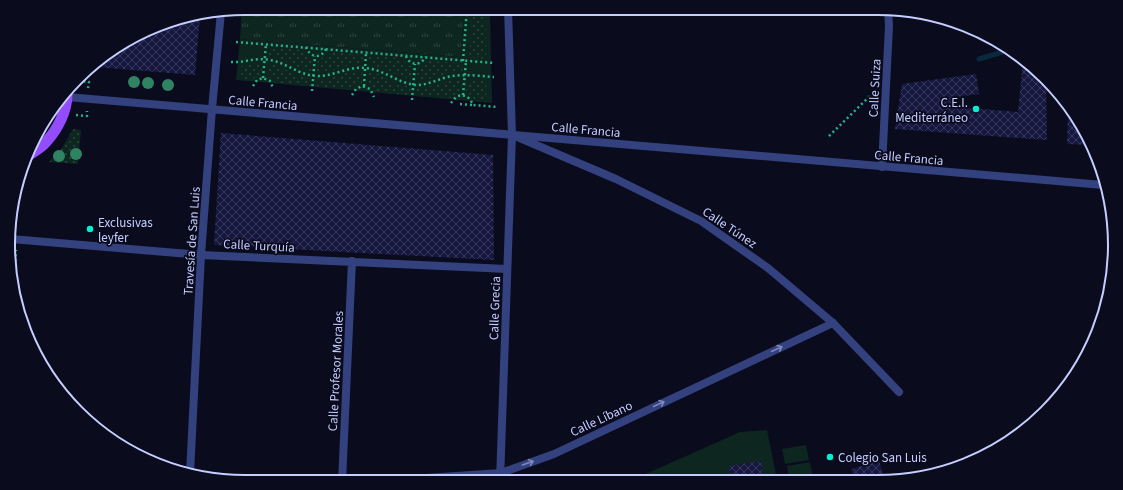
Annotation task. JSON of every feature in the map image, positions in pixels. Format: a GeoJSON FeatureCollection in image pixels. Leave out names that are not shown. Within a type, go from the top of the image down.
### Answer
{"type":"FeatureCollection","features":[{"type":"Feature","properties":{"kind":"main road"},"geometry":{"type":"LineString","coordinates":[[36,149],[46,142],[60,122],[65,102]]}},
{"type":"Feature","properties":{"kind":"street","name":"Calle Grecia"},"geometry":{"type":"LineString","coordinates":[[501,475],[512,135],[508,15]]}},
{"type":"Feature","properties":{"kind":"street","name":"Calle Suiza"},"geometry":{"type":"LineString","coordinates":[[882,166],[888,15]]}},
{"type":"Feature","properties":{"kind":"street","name":"Travesía de San Luis"},"geometry":{"type":"LineString","coordinates":[[190,468],[201,255],[221,16]]}},
{"type":"Feature","properties":{"kind":"street","name":"Calle Francia"},"geometry":{"type":"LineString","coordinates":[[70,95],[212,109],[1100,185]]}},
{"type":"Feature","properties":{"kind":"street","name":"Calle Túnez"},"geometry":{"type":"LineString","coordinates":[[512,135],[616,179],[701,221],[768,268],[833,323],[899,392]]}},
{"type":"Feature","properties":{"kind":"street","name":"Calle Turquía"},"geometry":{"type":"LineString","coordinates":[[15,239],[201,255],[507,269]]}},
{"type":"Feature","properties":{"kind":"street","name":"Calle Profesor Morales"},"geometry":{"type":"LineString","coordinates":[[342,475],[352,261]]}},
{"type":"Feature","properties":{"kind":"street","name":"Calle Líbano"},"geometry":{"type":"LineString","coordinates":[[506,475],[554,454],[833,323]]}},
{"type":"Feature","properties":{"kind":"path"},"geometry":{"type":"LineString","coordinates":[[463,95],[467,15]]}},
{"type":"Feature","properties":{"kind":"path"},"geometry":{"type":"LineString","coordinates":[[236,42],[494,63]]}},
{"type":"Feature","properties":{"kind":"path"},"geometry":{"type":"LineString","coordinates":[[263,78],[266,44]]}},
{"type":"Feature","properties":{"kind":"path"},"geometry":{"type":"LineString","coordinates":[[306,47],[308,52],[315,56],[320,55],[326,49]]}},
{"type":"Feature","properties":{"kind":"path"},"geometry":{"type":"LineString","coordinates":[[364,86],[366,52]]}},
{"type":"Feature","properties":{"kind":"path"},"geometry":{"type":"LineString","coordinates":[[312,91],[315,56]]}},
{"type":"Feature","properties":{"kind":"path"},"geometry":{"type":"LineString","coordinates":[[406,56],[409,61],[415,64],[420,63],[426,58]]}},
{"type":"Feature","properties":{"kind":"path"},"geometry":{"type":"LineString","coordinates":[[231,62],[240,63],[265,59],[272,60],[299,72],[314,76],[327,75],[348,69],[365,68],[380,71],[400,81],[414,84],[428,84],[454,76],[494,77]]}},
{"type":"Feature","properties":{"kind":"path"},"geometry":{"type":"LineString","coordinates":[[412,100],[415,64]]}},
{"type":"Feature","properties":{"kind":"path"},"geometry":{"type":"LineString","coordinates":[[253,86],[257,80],[263,78],[270,81],[273,88]]}},
{"type":"Feature","properties":{"kind":"path"},"geometry":{"type":"LineString","coordinates":[[352,95],[356,88],[364,86],[372,90],[374,97]]}},
{"type":"Feature","properties":{"kind":"path"},"geometry":{"type":"LineString","coordinates":[[829,136],[874,92]]}},
{"type":"Feature","properties":{"kind":"path"},"geometry":{"type":"LineString","coordinates":[[451,103],[456,97],[463,95],[469,98],[473,105]]}},
{"type":"Feature","properties":{"kind":"path"},"geometry":{"type":"LineString","coordinates":[[460,104],[498,107]]}},
{"type":"Feature","properties":{"kind":"green space"},"geometry":{"type":"Polygon","coordinates":[[[242,15],[464,15],[460,57],[240,39],[242,15]]]}},
{"type":"Feature","properties":{"kind":"green space"},"geometry":{"type":"Polygon","coordinates":[[[464,15],[490,15],[492,103],[236,80],[240,39],[460,57],[464,15]]]}},
{"type":"Feature","properties":{"kind":"green space"},"geometry":{"type":"Polygon","coordinates":[[[473,15],[485,15],[486,59],[469,57],[473,15]]]}},
{"type":"Feature","properties":{"kind":"green space"},"geometry":{"type":"Polygon","coordinates":[[[269,47],[304,50],[308,57],[313,59],[312,71],[268,56],[269,47]]]}},
{"type":"Feature","properties":{"kind":"green space"},"geometry":{"type":"Polygon","coordinates":[[[329,52],[363,55],[362,64],[342,66],[333,70],[317,72],[318,60],[326,56],[329,52]]]}},
{"type":"Feature","properties":{"kind":"green space"},"geometry":{"type":"Polygon","coordinates":[[[369,55],[404,59],[406,63],[412,67],[411,79],[398,76],[387,69],[368,64],[369,55]]]}},
{"type":"Feature","properties":{"kind":"green space"},"geometry":{"type":"Polygon","coordinates":[[[428,61],[463,63],[462,72],[417,80],[418,68],[427,64],[428,61]]]}},
{"type":"Feature","properties":{"kind":"green space"},"geometry":{"type":"Polygon","coordinates":[[[262,63],[262,75],[256,76],[251,81],[241,80],[242,66],[262,63]]]}},
{"type":"Feature","properties":{"kind":"green space"},"geometry":{"type":"Polygon","coordinates":[[[267,63],[279,66],[298,76],[311,79],[310,86],[276,83],[267,76],[267,63]]]}},
{"type":"Feature","properties":{"kind":"green space"},"geometry":{"type":"Polygon","coordinates":[[[362,71],[362,83],[351,89],[316,86],[316,80],[328,79],[362,71]]]}},
{"type":"Feature","properties":{"kind":"green space"},"geometry":{"type":"Polygon","coordinates":[[[367,72],[376,73],[394,83],[411,87],[410,95],[376,92],[367,84],[367,72]]]}},
{"type":"Feature","properties":{"kind":"green space"},"geometry":{"type":"Polygon","coordinates":[[[455,79],[462,79],[461,92],[456,93],[451,98],[416,95],[416,88],[428,87],[455,79]]]}},
{"type":"Feature","properties":{"kind":"green space"},"geometry":{"type":"Polygon","coordinates":[[[467,79],[486,80],[486,102],[475,100],[470,94],[466,93],[467,79]]]}},
{"type":"Feature","properties":{"kind":"green space"},"geometry":{"type":"Polygon","coordinates":[[[73,129],[81,130],[78,164],[49,162],[62,148],[73,129]]]}},
{"type":"Feature","properties":{"kind":"green space"},"geometry":{"type":"Polygon","coordinates":[[[767,430],[776,475],[643,475],[740,432],[767,430]]]}},
{"type":"Feature","properties":{"kind":"green space"},"geometry":{"type":"Polygon","coordinates":[[[806,445],[809,460],[785,464],[782,449],[806,445]]]}},
{"type":"Feature","properties":{"kind":"green space"},"geometry":{"type":"Polygon","coordinates":[[[810,462],[813,475],[788,475],[787,466],[810,462]]]}},
{"type":"Feature","properties":{"kind":"building"},"geometry":{"type":"Polygon","coordinates":[[[200,19],[195,75],[99,67],[117,54],[143,39],[171,27],[200,19]]]}},
{"type":"Feature","properties":{"kind":"building"},"geometry":{"type":"Polygon","coordinates":[[[1022,66],[1046,88],[1047,140],[895,129],[902,84],[976,74],[979,94],[956,97],[956,107],[1018,112],[1022,66]]]}},
{"type":"Feature","properties":{"kind":"building"},"geometry":{"type":"Polygon","coordinates":[[[1068,115],[1085,145],[1067,144],[1068,115]]]}},
{"type":"Feature","properties":{"kind":"building"},"geometry":{"type":"Polygon","coordinates":[[[221,133],[493,155],[494,260],[214,245],[221,133]]]}},
{"type":"Feature","properties":{"kind":"building"},"geometry":{"type":"Polygon","coordinates":[[[761,461],[763,475],[730,475],[729,466],[761,461]]]}},
{"type":"Feature","properties":{"kind":"building"},"geometry":{"type":"Polygon","coordinates":[[[879,461],[883,475],[853,475],[851,469],[879,461]]]}},
{"type":"Feature","properties":{"kind":"waterway"},"geometry":{"type":"LineString","coordinates":[[979,59],[1003,52]]}},
{"type":"Feature","properties":{"kind":"place","name":"C.E.I. Mediterráneo"},"geometry":{"type":"Point","coordinates":[976,109]}},
{"type":"Feature","properties":{"kind":"place","name":"Exclusivas leyfer"},"geometry":{"type":"Point","coordinates":[90,229]}},
{"type":"Feature","properties":{"kind":"place","name":"Colegio San Luis"},"geometry":{"type":"Point","coordinates":[830,457]}}]}
